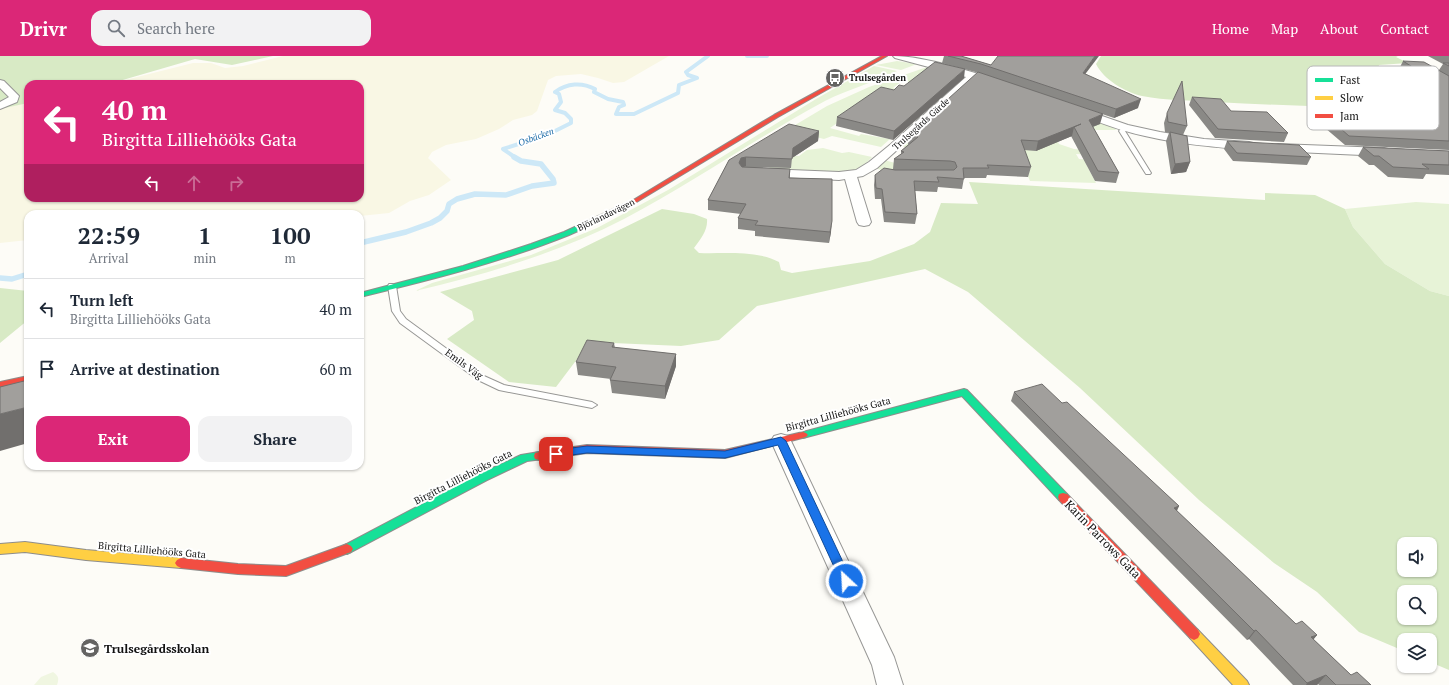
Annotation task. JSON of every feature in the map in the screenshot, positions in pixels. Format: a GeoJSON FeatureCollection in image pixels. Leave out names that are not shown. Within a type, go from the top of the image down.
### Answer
{"type":"FeatureCollection","features":[{"type":"Feature","properties":{"kind":"street","name":"Björlandavägen"},"geometry":{"type":"LineString","coordinates":[[801,102],[869,56]]}},
{"type":"Feature","properties":{"kind":"street","name":"Björlandavägen"},"geometry":{"type":"LineString","coordinates":[[364,293],[521,251],[563,236],[597,221],[691,168],[801,102],[885,56]]}},
{"type":"Feature","properties":{"kind":"street"},"geometry":{"type":"LineString","coordinates":[[898,56],[920,58],[1008,87]]}},
{"type":"Feature","properties":{"kind":"street","name":"Trulsegårds Gärde"},"geometry":{"type":"LineString","coordinates":[[751,172],[839,176],[849,175],[865,170],[895,147],[971,78],[976,76]]}},
{"type":"Feature","properties":{"kind":"street"},"geometry":{"type":"LineString","coordinates":[[0,83],[14,96],[13,100],[0,106]]}},
{"type":"Feature","properties":{"kind":"street"},"geometry":{"type":"LineString","coordinates":[[1068,107],[1124,127],[1182,140],[1263,147],[1397,153]]}},
{"type":"Feature","properties":{"kind":"street","name":"Trulsegårds Gärde"},"geometry":{"type":"LineString","coordinates":[[865,170],[879,173]]}},
{"type":"Feature","properties":{"kind":"street"},"geometry":{"type":"LineString","coordinates":[[849,175],[852,179],[864,222]]}},
{"type":"Feature","properties":{"kind":"street"},"geometry":{"type":"LineString","coordinates":[[0,386],[24,379]]}},
{"type":"Feature","properties":{"kind":"street","name":"Birgitta Lilliehööks Gata"},"geometry":{"type":"LineString","coordinates":[[0,549],[25,547],[86,555],[238,569],[286,570],[340,553],[483,477],[525,458],[587,449],[725,454],[781,441],[964,392]]}},
{"type":"Feature","properties":{"kind":"street","name":"Karin Parrows Gata"},"geometry":{"type":"LineString","coordinates":[[964,392],[1242,685]]}},
{"type":"Feature","properties":{"kind":"street"},"geometry":{"type":"LineString","coordinates":[[781,441],[885,665],[890,685]]}},
{"type":"Feature","properties":{"kind":"lane"},"geometry":{"type":"LineString","coordinates":[[1124,127],[1122,130],[1123,133],[1148,173]]}},
{"type":"Feature","properties":{"kind":"lane","name":"Emils Väg"},"geometry":{"type":"LineString","coordinates":[[392,286],[396,311],[403,321],[481,378],[502,388],[592,405]]}},
{"type":"Feature","properties":{"kind":"shaded area"},"geometry":{"type":"Polygon","coordinates":[[[283,56],[669,56],[624,82],[613,83],[581,74],[556,76],[548,80],[537,111],[532,115],[513,120],[499,129],[476,139],[446,145],[432,152],[428,158],[451,180],[429,195],[410,201],[389,213],[364,216],[364,210],[24,210],[24,240],[0,243],[0,109],[24,104],[24,202],[364,202],[364,80],[125,80],[193,63],[211,63],[225,68],[243,66],[283,56]]]}},
{"type":"Feature","properties":{"kind":"green space"},"geometry":{"type":"Polygon","coordinates":[[[0,56],[273,56],[232,65],[195,59],[123,80],[24,80],[24,104],[0,109],[0,56]]]}},
{"type":"Feature","properties":{"kind":"green space"},"geometry":{"type":"Polygon","coordinates":[[[1101,56],[1398,56],[1396,57],[1408,63],[1379,66],[1307,66],[1307,106],[1160,99],[1142,96],[1129,92],[1110,80],[1104,75],[1096,64],[1101,56]]]}},
{"type":"Feature","properties":{"kind":"green space"},"geometry":{"type":"Polygon","coordinates":[[[897,61],[917,64],[901,70],[876,65],[897,61]]]}},
{"type":"Feature","properties":{"kind":"green space"},"geometry":{"type":"Polygon","coordinates":[[[874,66],[897,71],[825,101],[799,115],[675,191],[624,219],[574,242],[522,261],[495,270],[415,291],[432,283],[531,255],[597,228],[668,190],[816,99],[874,66]]]}},
{"type":"Feature","properties":{"kind":"green space"},"geometry":{"type":"Polygon","coordinates":[[[927,67],[965,77],[964,79],[960,78],[916,84],[902,81],[893,88],[904,91],[931,89],[949,92],[938,102],[897,94],[924,113],[916,120],[902,117],[846,117],[830,128],[859,136],[861,134],[890,139],[881,147],[832,136],[824,139],[812,136],[745,155],[827,106],[869,87],[927,67]]]}},
{"type":"Feature","properties":{"kind":"green space"},"geometry":{"type":"Polygon","coordinates":[[[1104,122],[1113,126],[1116,130],[1070,130],[1055,136],[1059,144],[1074,149],[1091,150],[1094,155],[1076,154],[1079,159],[1093,160],[1086,164],[1096,183],[1030,181],[1024,167],[955,173],[885,171],[878,169],[877,167],[884,160],[899,164],[897,166],[910,170],[914,167],[914,149],[900,146],[910,136],[1104,122]]]}},
{"type":"Feature","properties":{"kind":"green space"},"geometry":{"type":"Polygon","coordinates":[[[823,148],[842,153],[849,152],[872,157],[861,169],[848,173],[766,170],[786,156],[799,156],[807,150],[823,148]]]}},
{"type":"Feature","properties":{"kind":"green space"},"geometry":{"type":"Polygon","coordinates":[[[969,182],[1265,200],[1265,193],[1315,195],[1345,209],[1353,227],[1385,264],[1430,291],[1449,296],[1449,670],[1437,665],[1437,633],[1397,633],[1397,648],[1359,632],[1317,592],[1274,563],[1199,500],[1080,388],[968,292],[925,269],[757,306],[719,340],[681,346],[590,342],[556,387],[509,382],[447,339],[474,320],[472,311],[440,292],[558,260],[662,209],[694,214],[707,219],[705,231],[694,248],[699,253],[740,253],[771,258],[779,262],[781,270],[792,273],[870,261],[914,244],[930,232],[941,203],[978,204],[969,182]]]}},
{"type":"Feature","properties":{"kind":"green space"},"geometry":{"type":"Polygon","coordinates":[[[1416,202],[1449,204],[1449,296],[1430,291],[1385,264],[1353,227],[1345,209],[1416,202]]]}},
{"type":"Feature","properties":{"kind":"green space"},"geometry":{"type":"Polygon","coordinates":[[[0,288],[24,291],[24,323],[0,343],[0,288]]]}},
{"type":"Feature","properties":{"kind":"green space"},"geometry":{"type":"Polygon","coordinates":[[[53,672],[58,678],[57,685],[34,685],[41,677],[53,672]]]}},
{"type":"Feature","properties":{"kind":"building"},"geometry":{"type":"Polygon","coordinates":[[[948,56],[961,56],[991,65],[998,56],[1095,56],[1083,73],[1141,99],[1116,109],[981,64],[948,56]]]}},
{"type":"Feature","properties":{"kind":"building"},"geometry":{"type":"Polygon","coordinates":[[[1403,61],[1424,62],[1431,66],[1411,66],[1403,61]]]}},
{"type":"Feature","properties":{"kind":"building"},"geometry":{"type":"Polygon","coordinates":[[[935,62],[965,69],[894,131],[837,117],[881,87],[894,90],[899,85],[904,86],[935,62]]]}},
{"type":"Feature","properties":{"kind":"building"},"geometry":{"type":"Polygon","coordinates":[[[1439,70],[1449,76],[1449,141],[1349,136],[1342,130],[1439,130],[1439,70]]]}},
{"type":"Feature","properties":{"kind":"building"},"geometry":{"type":"Polygon","coordinates":[[[978,72],[1103,114],[1089,120],[1119,173],[1098,171],[1074,127],[1081,124],[1038,141],[1021,140],[1031,167],[987,165],[989,168],[963,168],[964,179],[937,177],[939,182],[914,181],[917,214],[885,212],[882,189],[876,188],[875,175],[884,168],[895,170],[954,170],[957,167],[955,162],[950,161],[894,159],[904,152],[901,151],[918,137],[909,134],[978,72]]]}},
{"type":"Feature","properties":{"kind":"building"},"geometry":{"type":"Polygon","coordinates":[[[1182,81],[1187,126],[1168,122],[1167,113],[1182,81]]]}},
{"type":"Feature","properties":{"kind":"building"},"geometry":{"type":"Polygon","coordinates":[[[1192,97],[1221,99],[1231,111],[1267,112],[1288,133],[1218,129],[1192,97]]]}},
{"type":"Feature","properties":{"kind":"building"},"geometry":{"type":"Polygon","coordinates":[[[789,124],[819,131],[793,148],[792,159],[746,157],[741,158],[739,163],[742,167],[790,169],[789,178],[832,179],[832,221],[830,232],[755,225],[758,221],[738,218],[746,204],[708,200],[729,160],[789,124]]]}},
{"type":"Feature","properties":{"kind":"building"},"geometry":{"type":"Polygon","coordinates":[[[1170,132],[1187,136],[1190,162],[1175,164],[1170,132]]]}},
{"type":"Feature","properties":{"kind":"building"},"geometry":{"type":"Polygon","coordinates":[[[1227,141],[1299,145],[1311,157],[1237,153],[1227,141]]]}},
{"type":"Feature","properties":{"kind":"building"},"geometry":{"type":"Polygon","coordinates":[[[1363,147],[1449,151],[1449,165],[1422,164],[1429,169],[1393,167],[1379,156],[1374,156],[1363,147]]]}},
{"type":"Feature","properties":{"kind":"building"},"geometry":{"type":"Polygon","coordinates":[[[587,340],[614,343],[612,347],[676,354],[665,386],[610,380],[616,367],[576,362],[587,340]]]}},
{"type":"Feature","properties":{"kind":"building"},"geometry":{"type":"Polygon","coordinates":[[[24,381],[24,408],[0,414],[0,387],[24,381]]]}},
{"type":"Feature","properties":{"kind":"building"},"geometry":{"type":"Polygon","coordinates":[[[1042,384],[1062,403],[1067,402],[1179,506],[1174,508],[1296,624],[1302,621],[1317,635],[1311,637],[1351,675],[1357,672],[1371,685],[1336,685],[1326,675],[1307,683],[1256,630],[1254,631],[1014,392],[1042,384]]]}},
{"type":"Feature","properties":{"kind":"waterway","name":"Osbäcken"},"geometry":{"type":"LineString","coordinates":[[516,158],[503,149],[547,135],[571,123],[571,119],[565,113],[555,110],[561,102],[559,94],[555,92],[560,89],[575,84],[585,85],[595,89],[594,92],[608,99],[623,102],[624,105],[619,107],[616,114],[634,114],[678,93],[679,85],[697,78],[688,75],[686,72],[708,56]]}},
{"type":"Feature","properties":{"kind":"waterway","name":"Osbäcken"},"geometry":{"type":"LineString","coordinates":[[747,56],[767,56]]}},
{"type":"Feature","properties":{"kind":"waterway","name":"Osbäcken"},"geometry":{"type":"LineString","coordinates":[[364,242],[406,232],[431,223],[440,218],[447,211],[449,204],[457,199],[475,194],[506,195],[532,186],[554,183],[553,179],[541,164],[521,161],[514,157]]}},
{"type":"Feature","properties":{"kind":"waterway","name":"Osbäcken"},"geometry":{"type":"LineString","coordinates":[[0,278],[12,279],[24,275]]}},
{"type":"Feature","properties":{"kind":"traffic: fast"},"geometry":{"type":"LineString","coordinates":[[364,294],[431,277],[533,246],[600,219],[633,202]]}},
{"type":"Feature","properties":{"kind":"traffic: fast"},"geometry":{"type":"LineString","coordinates":[[803,435],[964,392],[1063,497]]}},
{"type":"Feature","properties":{"kind":"traffic: fast"},"geometry":{"type":"LineString","coordinates":[[347,549],[483,477],[525,458],[539,456]]}},
{"type":"Feature","properties":{"kind":"traffic: slow"},"geometry":{"type":"LineString","coordinates":[[0,549],[25,547],[86,555],[181,563]]}},
{"type":"Feature","properties":{"kind":"traffic: slow"},"geometry":{"type":"LineString","coordinates":[[1194,634],[1242,685]]}},
{"type":"Feature","properties":{"kind":"traffic: jam"},"geometry":{"type":"LineString","coordinates":[[633,202],[776,116],[885,56]]}},
{"type":"Feature","properties":{"kind":"traffic: jam"},"geometry":{"type":"LineString","coordinates":[[0,385],[24,380]]}},
{"type":"Feature","properties":{"kind":"traffic: jam"},"geometry":{"type":"LineString","coordinates":[[539,456],[587,449],[725,454],[803,435]]}},
{"type":"Feature","properties":{"kind":"traffic: jam"},"geometry":{"type":"LineString","coordinates":[[1063,497],[1194,634]]}},
{"type":"Feature","properties":{"kind":"traffic: jam"},"geometry":{"type":"LineString","coordinates":[[181,563],[238,569],[286,571],[347,549]]}},
{"type":"Feature","properties":{"kind":"place","name":"Trulsegården"},"geometry":{"type":"Point","coordinates":[835,78]}},
{"type":"Feature","properties":{"kind":"place","name":"Trulsegårdsskolan"},"geometry":{"type":"Point","coordinates":[90,648]}},
{"type":"Feature","properties":{"kind":"route"},"geometry":{"type":"LineString","coordinates":[[556,454],[587,449],[725,454],[781,441],[846,581]]}}]}
